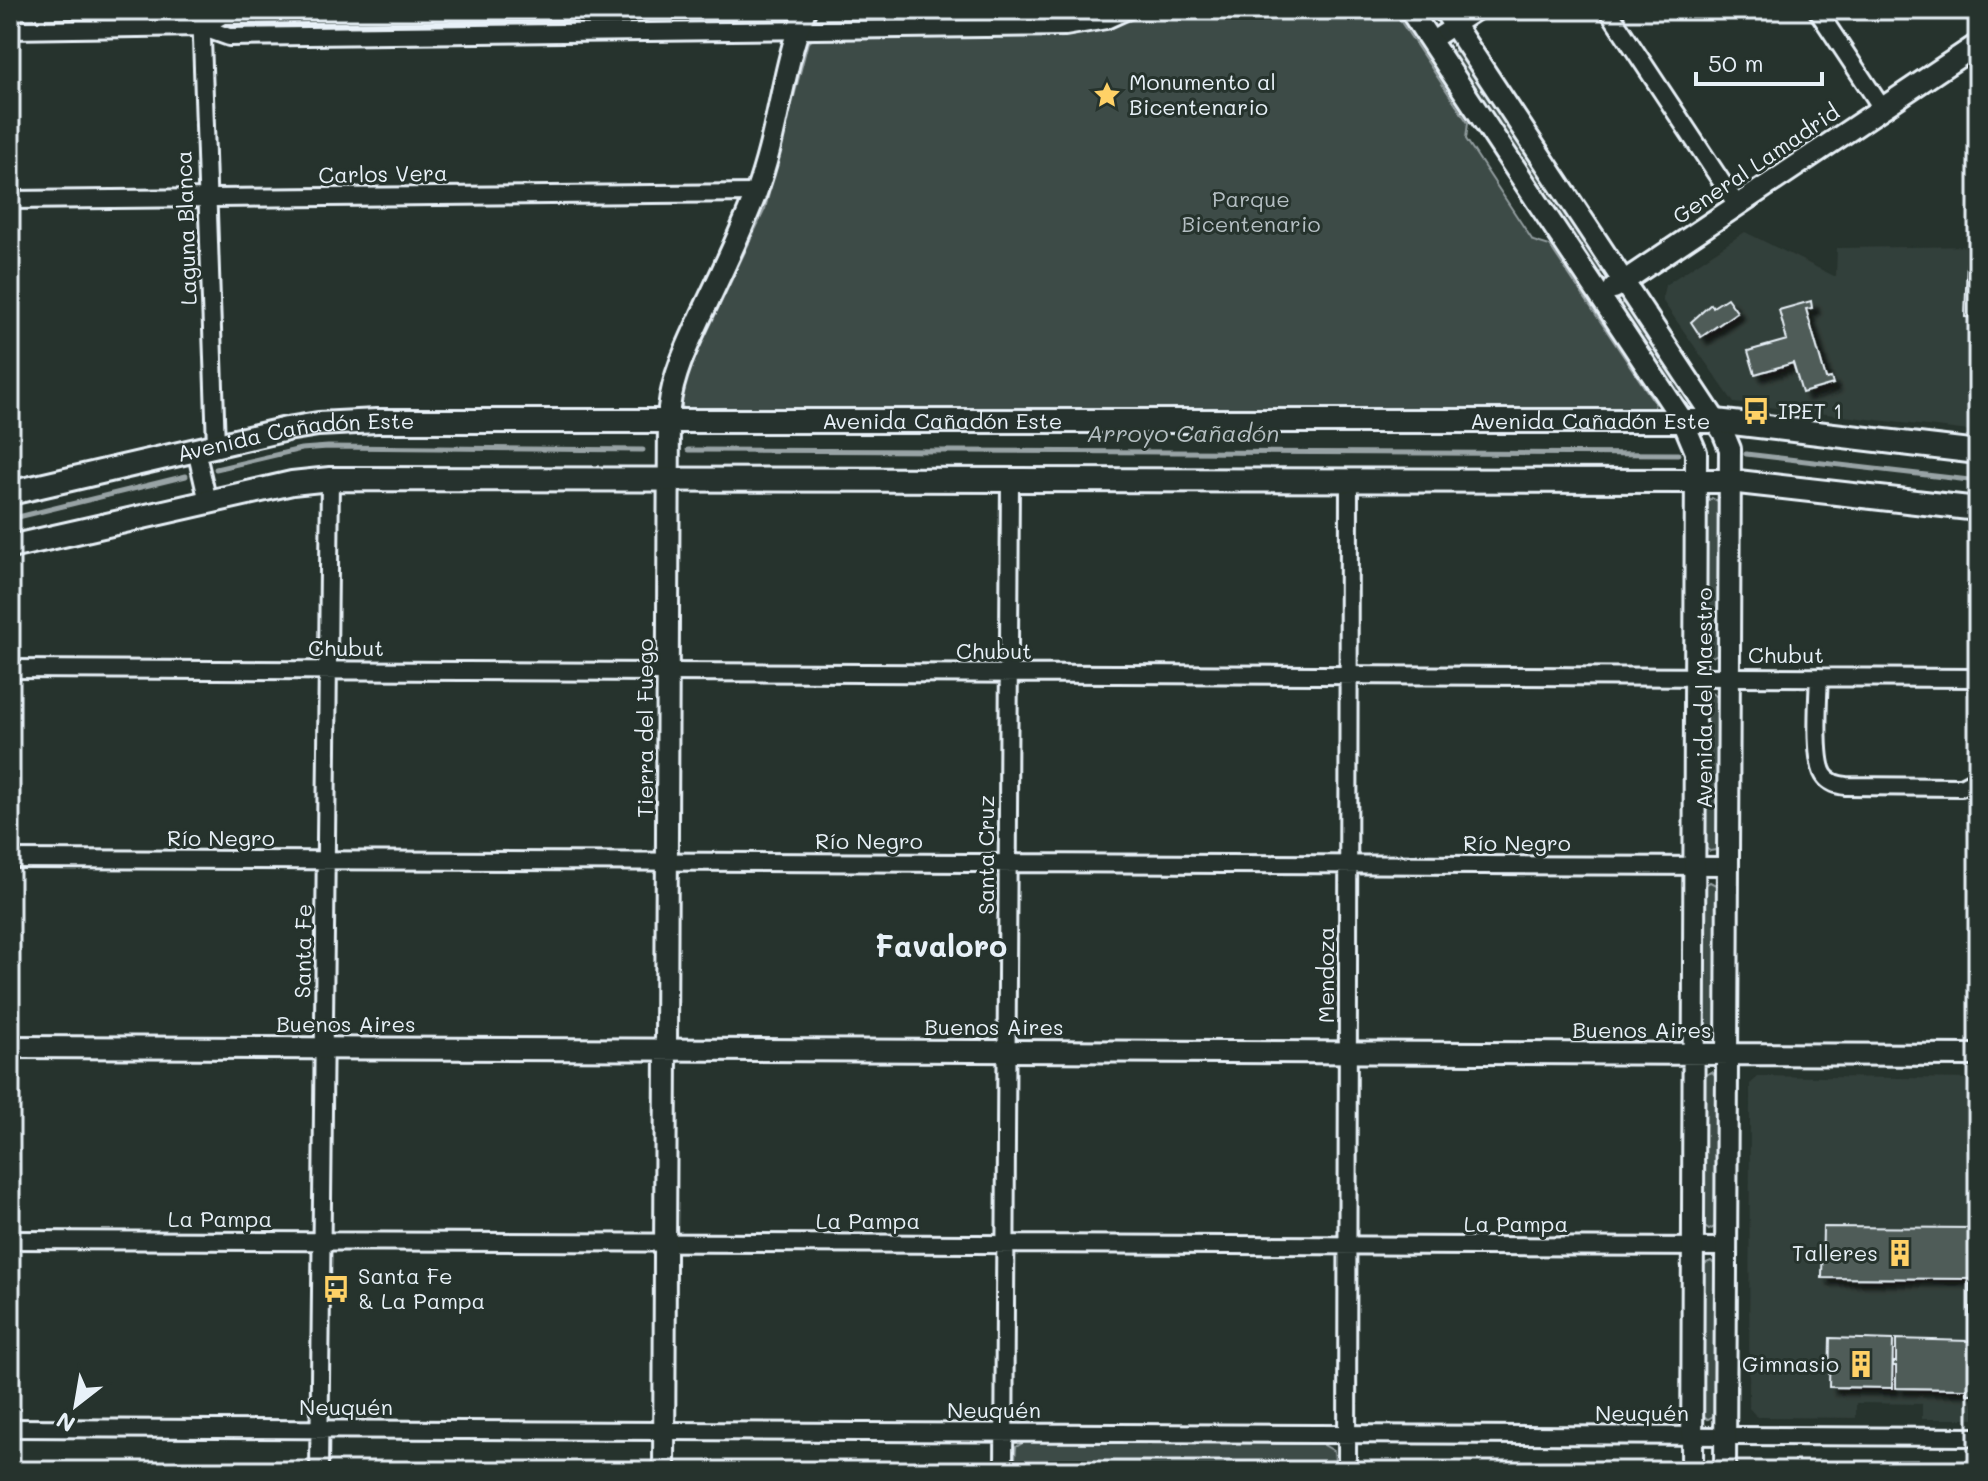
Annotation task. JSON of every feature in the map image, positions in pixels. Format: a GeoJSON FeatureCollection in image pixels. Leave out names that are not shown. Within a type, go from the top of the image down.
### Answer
{"type":"FeatureCollection","features":[{"type":"Feature","properties":{"kind":"main road","name":"Avenida Cañadón Este"},"geometry":{"type":"LineString","coordinates":[[10,493],[287,429],[348,422],[1716,421],[1978,452]]}},
{"type":"Feature","properties":{"kind":"main road","name":"Avenida Cañadón Este"},"geometry":{"type":"LineString","coordinates":[[10,547],[292,483],[330,479],[1729,481],[1978,509]]}},
{"type":"Feature","properties":{"kind":"street"},"geometry":{"type":"LineString","coordinates":[[10,30],[223,15],[644,10]]}},
{"type":"Feature","properties":{"kind":"street","name":"Tierra del Fuego"},"geometry":{"type":"LineString","coordinates":[[664,1471],[671,395],[679,365],[756,193],[796,32],[805,10]]}},
{"type":"Feature","properties":{"kind":"street"},"geometry":{"type":"LineString","coordinates":[[201,18],[229,37],[394,36],[1065,27],[1106,20],[1128,10]]}},
{"type":"Feature","properties":{"kind":"street","name":"Avenida del Maestro"},"geometry":{"type":"LineString","coordinates":[[1410,10],[1683,421],[1696,452],[1692,1471]]}},
{"type":"Feature","properties":{"kind":"street"},"geometry":{"type":"LineString","coordinates":[[1431,41],[1449,18],[1478,10]]}},
{"type":"Feature","properties":{"kind":"street"},"geometry":{"type":"LineString","coordinates":[[1608,10],[1737,205]]}},
{"type":"Feature","properties":{"kind":"street"},"geometry":{"type":"LineString","coordinates":[[1817,10],[1882,108]]}},
{"type":"Feature","properties":{"kind":"street"},"geometry":{"type":"LineString","coordinates":[[394,11],[394,36]]}},
{"type":"Feature","properties":{"kind":"street","name":"Laguna Blanca"},"geometry":{"type":"LineString","coordinates":[[201,18],[207,198],[208,502]]}},
{"type":"Feature","properties":{"kind":"street","name":"Avenida del Maestro"},"geometry":{"type":"LineString","coordinates":[[1449,18],[1716,421],[1730,449],[1725,1471]]}},
{"type":"Feature","properties":{"kind":"street","name":"General Lamadrid"},"geometry":{"type":"LineString","coordinates":[[1600,296],[1978,44]]}},
{"type":"Feature","properties":{"kind":"street","name":"Carlos Vera"},"geometry":{"type":"LineString","coordinates":[[10,200],[756,193]]}},
{"type":"Feature","properties":{"kind":"street","name":"Santa Fe"},"geometry":{"type":"LineString","coordinates":[[319,1471],[330,479]]}},
{"type":"Feature","properties":{"kind":"street","name":"Santa Cruz"},"geometry":{"type":"LineString","coordinates":[[1004,1471],[1010,480]]}},
{"type":"Feature","properties":{"kind":"street","name":"Mendoza"},"geometry":{"type":"LineString","coordinates":[[1347,1471],[1349,480]]}},
{"type":"Feature","properties":{"kind":"street","name":"Chubut"},"geometry":{"type":"LineString","coordinates":[[10,669],[1978,678]]}},
{"type":"Feature","properties":{"kind":"street"},"geometry":{"type":"LineString","coordinates":[[1819,677],[1818,759],[1823,774],[1831,782],[1846,786],[1961,787],[1978,778]]}},
{"type":"Feature","properties":{"kind":"street","name":"Río Negro"},"geometry":{"type":"LineString","coordinates":[[10,859],[1728,866]]}},
{"type":"Feature","properties":{"kind":"street","name":"Buenos Aires"},"geometry":{"type":"LineString","coordinates":[[10,1047],[1978,1055]]}},
{"type":"Feature","properties":{"kind":"street","name":"La Pampa"},"geometry":{"type":"LineString","coordinates":[[10,1240],[1726,1247]]}},
{"type":"Feature","properties":{"kind":"street","name":"Neuquén"},"geometry":{"type":"LineString","coordinates":[[10,1428],[1978,1437]]}},
{"type":"Feature","properties":{"kind":"shaded area"},"geometry":{"type":"Polygon","coordinates":[[[1745,232],[1836,277],[1837,248],[1978,246],[1978,432],[1734,403],[1662,300],[1665,285],[1745,232]]]}},
{"type":"Feature","properties":{"kind":"shaded area"},"geometry":{"type":"Polygon","coordinates":[[[1759,1076],[1978,1079],[1978,1419],[1922,1419],[1922,1404],[1856,1403],[1856,1418],[1757,1417],[1749,1408],[1750,1084],[1759,1076]]]}},
{"type":"Feature","properties":{"kind":"green space","name":"Parque Bicentenario"},"geometry":{"type":"Polygon","coordinates":[[[1141,10],[1393,10],[1468,123],[1466,139],[1533,241],[1550,246],[1655,403],[1653,412],[687,412],[683,408],[681,395],[687,375],[765,209],[808,42],[816,38],[1078,34],[1118,23],[1141,10]]]}},
{"type":"Feature","properties":{"kind":"green space"},"geometry":{"type":"Polygon","coordinates":[[[1458,49],[1604,267],[1601,272],[1596,274],[1450,54],[1458,49]]]}},
{"type":"Feature","properties":{"kind":"green space"},"geometry":{"type":"Polygon","coordinates":[[[1629,303],[1697,409],[1690,413],[1618,307],[1629,303]]]}},
{"type":"Feature","properties":{"kind":"green space"},"geometry":{"type":"Polygon","coordinates":[[[1712,498],[1721,503],[1719,653],[1712,657],[1705,652],[1705,505],[1712,498]]]}},
{"type":"Feature","properties":{"kind":"green space"},"geometry":{"type":"Polygon","coordinates":[[[1711,693],[1719,698],[1719,845],[1716,850],[1710,851],[1704,847],[1705,697],[1711,693]]]}},
{"type":"Feature","properties":{"kind":"green space"},"geometry":{"type":"Polygon","coordinates":[[[1710,882],[1718,886],[1718,1034],[1709,1040],[1703,1035],[1704,886],[1710,882]]]}},
{"type":"Feature","properties":{"kind":"green space"},"geometry":{"type":"Polygon","coordinates":[[[1712,1072],[1719,1079],[1716,1226],[1709,1230],[1702,1225],[1703,1076],[1712,1072]]]}},
{"type":"Feature","properties":{"kind":"green space"},"geometry":{"type":"Polygon","coordinates":[[[1711,1261],[1718,1268],[1715,1415],[1708,1419],[1701,1414],[1702,1265],[1711,1261]]]}},
{"type":"Feature","properties":{"kind":"green space"},"geometry":{"type":"Polygon","coordinates":[[[1026,1441],[1322,1444],[1334,1451],[1336,1471],[1014,1471],[1016,1447],[1026,1441]]]}},
{"type":"Feature","properties":{"kind":"building"},"geometry":{"type":"Polygon","coordinates":[[[1967,261],[1978,261],[1978,318],[1965,317],[1967,261]]]}},
{"type":"Feature","properties":{"kind":"building"},"geometry":{"type":"Polygon","coordinates":[[[1727,298],[1737,312],[1701,337],[1691,322],[1711,304],[1713,307],[1727,298]]]}},
{"type":"Feature","properties":{"kind":"building"},"geometry":{"type":"Polygon","coordinates":[[[1811,301],[1812,308],[1806,309],[1826,379],[1831,378],[1833,384],[1802,393],[1793,363],[1755,374],[1748,351],[1787,340],[1779,310],[1811,301]]]}},
{"type":"Feature","properties":{"kind":"building","name":"Talleres"},"geometry":{"type":"Polygon","coordinates":[[[1823,1227],[1978,1228],[1978,1279],[1822,1278],[1823,1227]]]}},
{"type":"Feature","properties":{"kind":"building"},"geometry":{"type":"Polygon","coordinates":[[[1969,1284],[1978,1285],[1978,1394],[1967,1394],[1967,1389],[1896,1388],[1896,1366],[1893,1362],[1896,1362],[1896,1339],[1969,1341],[1969,1284]]]}},
{"type":"Feature","properties":{"kind":"building","name":"Gimnasio"},"geometry":{"type":"Polygon","coordinates":[[[1830,1338],[1893,1340],[1892,1388],[1829,1387],[1830,1338]]]}},
{"type":"Feature","properties":{"kind":"waterway"},"geometry":{"type":"LineString","coordinates":[[216,469],[301,449],[328,447],[643,450]]}},
{"type":"Feature","properties":{"kind":"waterway","name":"Arroyo Cañadón"},"geometry":{"type":"LineString","coordinates":[[688,450],[1678,454]]}},
{"type":"Feature","properties":{"kind":"waterway","name":"Arroyo Cañadón"},"geometry":{"type":"LineString","coordinates":[[1746,454],[1978,481]]}},
{"type":"Feature","properties":{"kind":"waterway"},"geometry":{"type":"LineString","coordinates":[[10,519],[186,476]]}},
{"type":"Feature","properties":{"kind":"place","name":"Monumento al Bicentenario"},"geometry":{"type":"Point","coordinates":[1107,95]}},
{"type":"Feature","properties":{"kind":"place","name":"IPET 1"},"geometry":{"type":"Point","coordinates":[1756,411]}},
{"type":"Feature","properties":{"kind":"place","name":"Talleres"},"geometry":{"type":"Point","coordinates":[1900,1253]}},
{"type":"Feature","properties":{"kind":"place","name":"Santa Fe & La Pampa"},"geometry":{"type":"Point","coordinates":[336,1289]}},
{"type":"Feature","properties":{"kind":"place","name":"Gimnasio"},"geometry":{"type":"Point","coordinates":[1861,1364]}},
{"type":"Feature","properties":{"kind":"district","name":"Favaloro"},"geometry":{"type":"Point","coordinates":[941,947]}}]}
